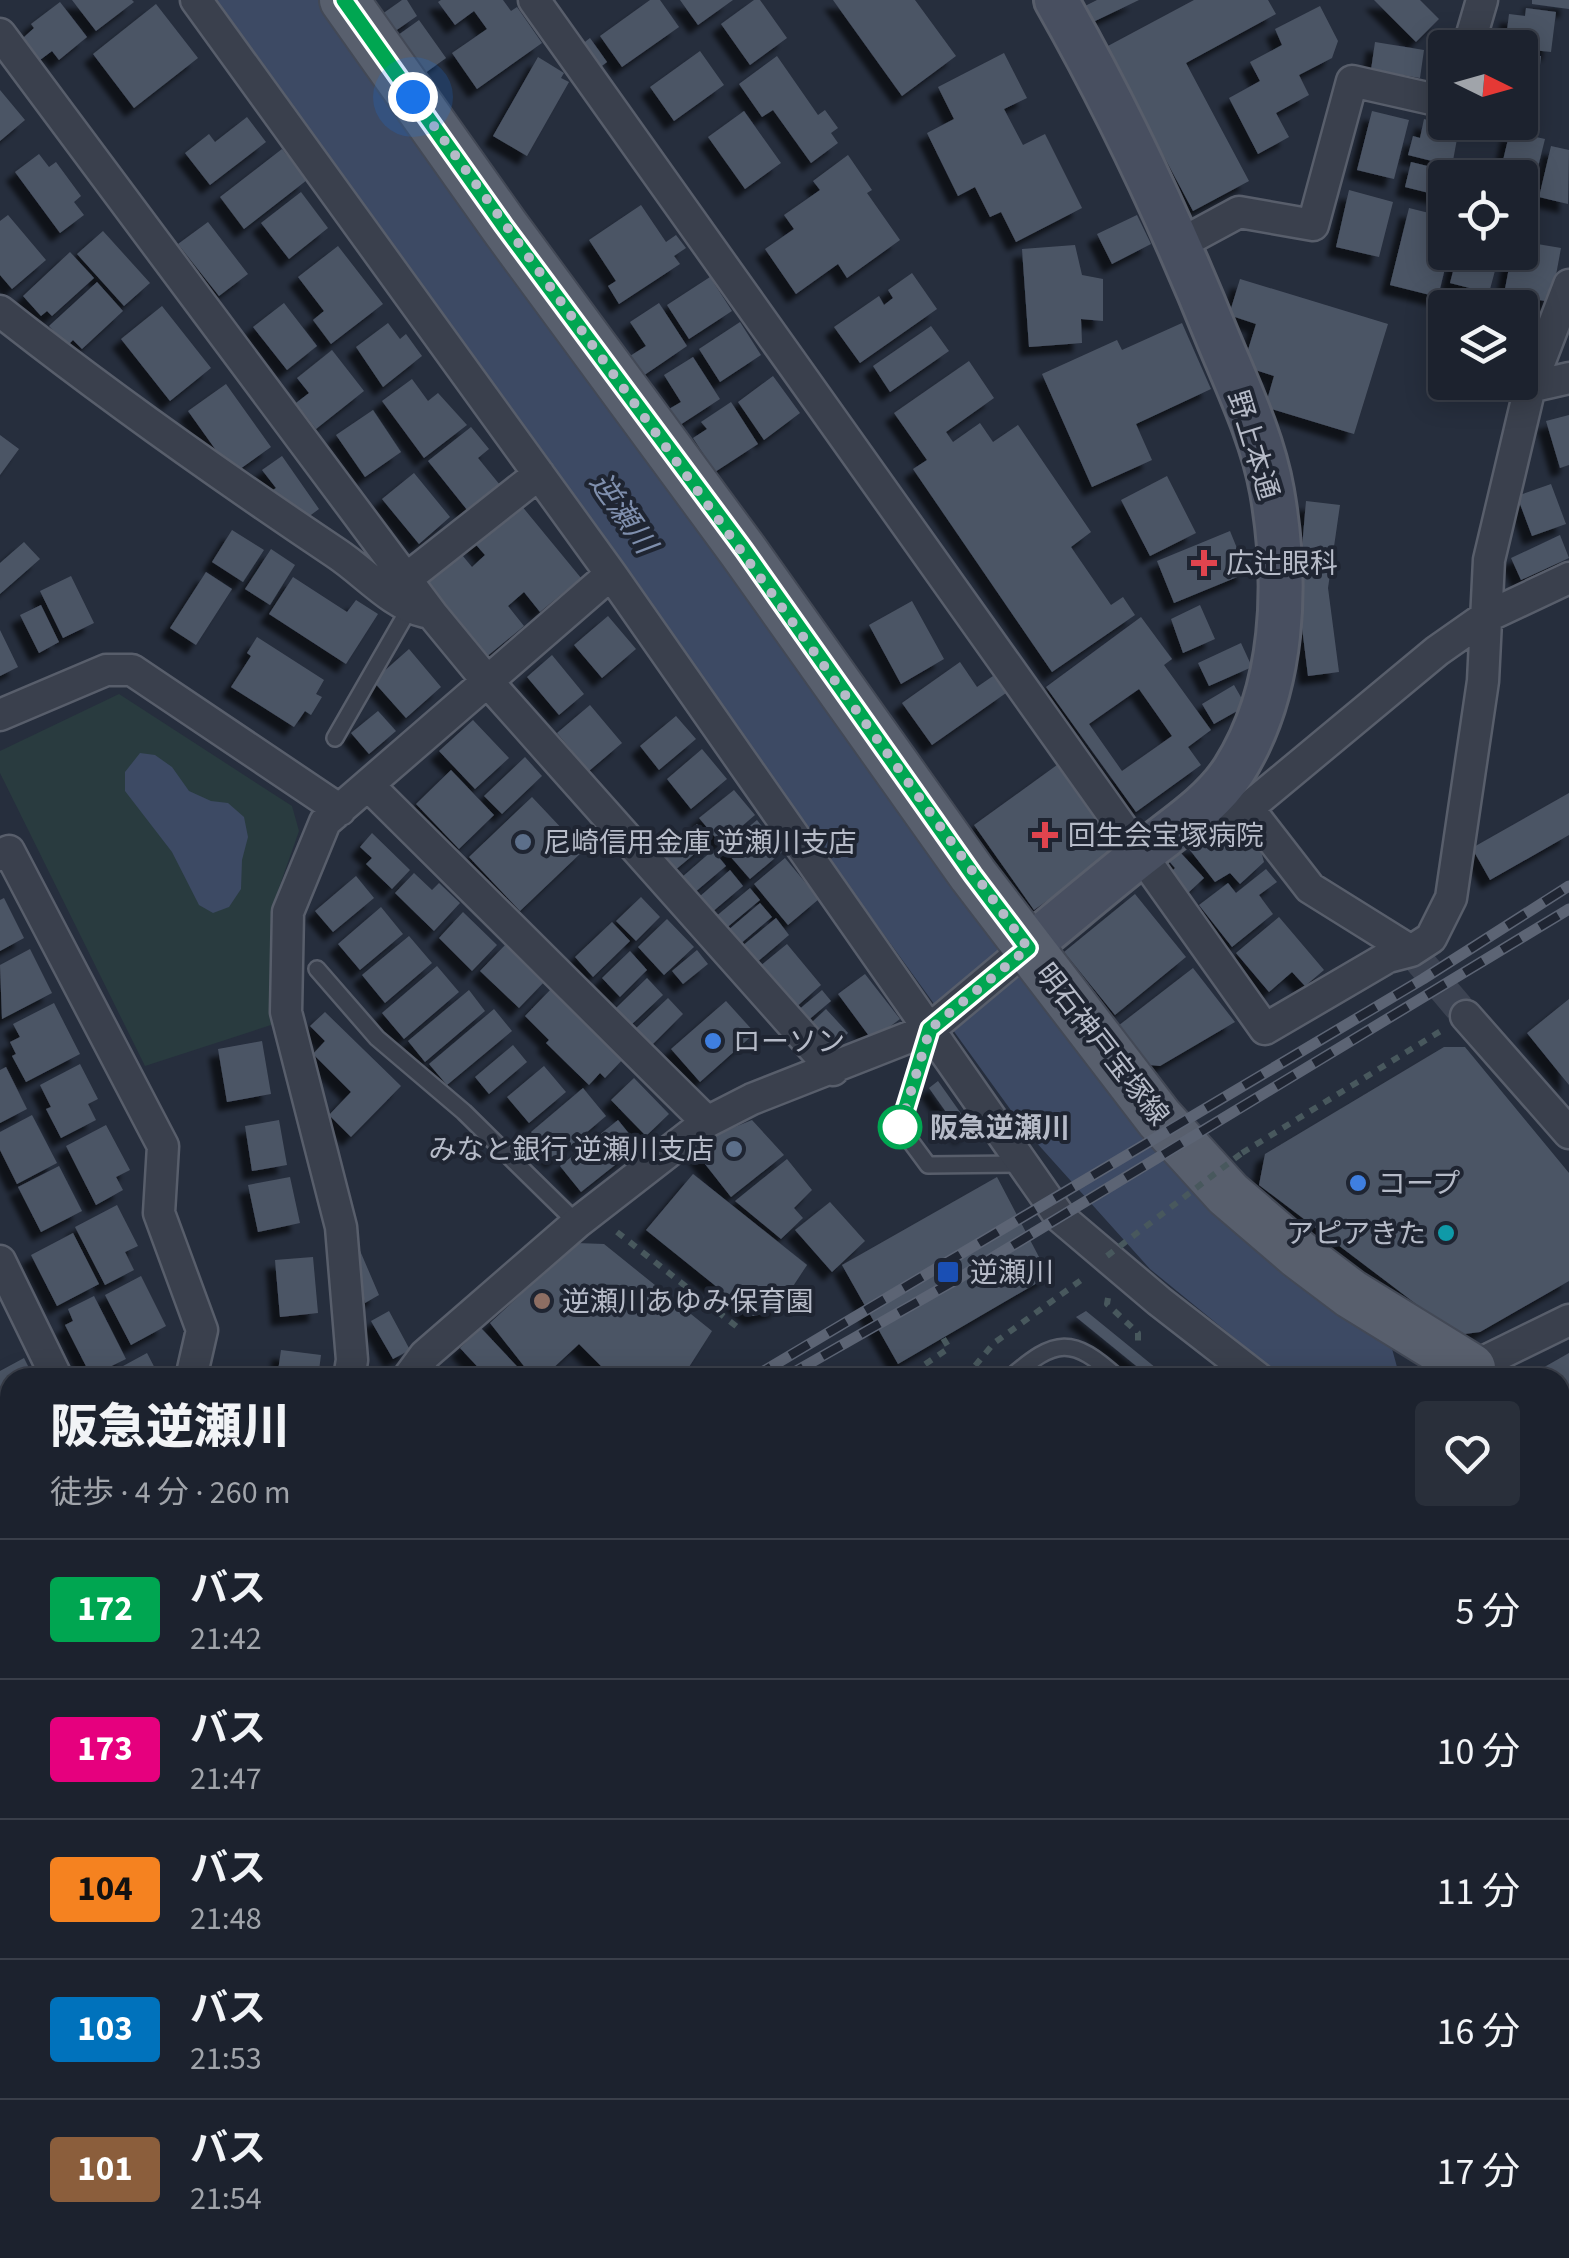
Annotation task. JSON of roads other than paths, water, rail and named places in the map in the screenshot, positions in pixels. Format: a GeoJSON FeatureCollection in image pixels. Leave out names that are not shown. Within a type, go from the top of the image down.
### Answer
{"type":"FeatureCollection","features":[{"type":"Feature","properties":{"kind":"main road","name":"明石神戸宝塚線"},"geometry":{"type":"LineString","coordinates":[[344,0],[504,226],[744,550],[973,875],[1022,952],[1159,1118],[1228,1194],[1351,1294],[1461,1368]]}},
{"type":"Feature","properties":{"kind":"street"},"geometry":{"type":"LineString","coordinates":[[196,0],[937,1023],[1060,1217],[1245,1368]]}},
{"type":"Feature","properties":{"kind":"street"},"geometry":{"type":"LineString","coordinates":[[534,0],[1265,1028],[1388,957],[1412,951],[1431,938],[1451,898],[1483,681],[1489,560],[1527,400]]}},
{"type":"Feature","properties":{"kind":"street","name":"野上本通"},"geometry":{"type":"LineString","coordinates":[[1022,952],[1196,811],[1231,774],[1259,719],[1273,674],[1279,620],[1280,554],[1271,488],[1254,430],[1178,245],[1106,92],[1056,0]]}},
{"type":"Feature","properties":{"kind":"street"},"geometry":{"type":"LineString","coordinates":[[1473,30],[1482,0]]}},
{"type":"Feature","properties":{"kind":"street"},"geometry":{"type":"LineString","coordinates":[[0,34],[416,601],[832,1070]]}},
{"type":"Feature","properties":{"kind":"street"},"geometry":{"type":"LineString","coordinates":[[1178,245],[1239,212],[1313,225],[1352,81],[1428,98]]}},
{"type":"Feature","properties":{"kind":"street"},"geometry":{"type":"LineString","coordinates":[[1538,366],[1569,284]]}},
{"type":"Feature","properties":{"kind":"street"},"geometry":{"type":"LineString","coordinates":[[0,311],[209,469],[416,601]]}},
{"type":"Feature","properties":{"kind":"street"},"geometry":{"type":"LineString","coordinates":[[1538,385],[1569,378]]}},
{"type":"Feature","properties":{"kind":"street"},"geometry":{"type":"LineString","coordinates":[[416,601],[539,474]]}},
{"type":"Feature","properties":{"kind":"street"},"geometry":{"type":"LineString","coordinates":[[351,1368],[341,1228],[286,1012],[288,912],[325,822],[611,574]]}},
{"type":"Feature","properties":{"kind":"street"},"geometry":{"type":"LineString","coordinates":[[1196,811],[1248,808],[1437,651],[1484,618],[1569,578]]}},
{"type":"Feature","properties":{"kind":"street"},"geometry":{"type":"LineString","coordinates":[[0,715],[106,670],[132,670],[340,810]]}},
{"type":"Feature","properties":{"kind":"street"},"geometry":{"type":"LineString","coordinates":[[368,785],[707,1122]]}},
{"type":"Feature","properties":{"kind":"street"},"geometry":{"type":"LineString","coordinates":[[1248,808],[1310,888],[1412,951]]}},
{"type":"Feature","properties":{"kind":"street"},"geometry":{"type":"LineString","coordinates":[[0,856],[9,851],[163,1146],[159,1213],[202,1330],[193,1368]]}},
{"type":"Feature","properties":{"kind":"street"},"geometry":{"type":"LineString","coordinates":[[416,1368],[584,1217],[707,1122],[752,1099],[832,1070],[937,1023],[1022,952]]}},
{"type":"Feature","properties":{"kind":"street"},"geometry":{"type":"LineString","coordinates":[[1466,1016],[1569,1133]]}},
{"type":"Feature","properties":{"kind":"street"},"geometry":{"type":"LineString","coordinates":[[0,1261],[51,1368]]}},
{"type":"Feature","properties":{"kind":"street"},"geometry":{"type":"LineString","coordinates":[[1481,1368],[1569,1320]]}},
{"type":"Feature","properties":{"kind":"lane"},"geometry":{"type":"LineString","coordinates":[[335,738],[416,601]]}},
{"type":"Feature","properties":{"kind":"lane"},"geometry":{"type":"LineString","coordinates":[[317,969],[377,1038],[584,1217]]}},
{"type":"Feature","properties":{"kind":"lane"},"geometry":{"type":"LineString","coordinates":[[937,1023],[900,1127],[928,1166],[1024,1164]]}},
{"type":"Feature","properties":{"kind":"lane"},"geometry":{"type":"LineString","coordinates":[[1024,1368],[1052,1348],[1069,1347],[1091,1354],[1107,1368]]}},
{"type":"Feature","properties":{"kind":"water"},"geometry":{"type":"Polygon","coordinates":[[[205,0],[319,0],[984,913],[1364,1327],[1426,1368],[1271,1368],[1150,1269],[1026,1131],[205,0]]]}},
{"type":"Feature","properties":{"kind":"water"},"geometry":{"type":"Polygon","coordinates":[[[140,753],[155,755],[172,767],[189,791],[211,801],[228,803],[244,817],[248,837],[241,889],[229,907],[213,913],[199,905],[172,852],[125,791],[125,772],[140,753]]]}},
{"type":"Feature","properties":{"kind":"tunnel"},"geometry":{"type":"LineString","coordinates":[[1411,951],[1466,1016]]}},
{"type":"Feature","properties":{"kind":"railway"},"geometry":{"type":"LineString","coordinates":[[769,1368],[1423,979],[1569,886]]}},
{"type":"Feature","properties":{"kind":"railway"},"geometry":{"type":"LineString","coordinates":[[802,1368],[954,1281],[1569,909]]}},
{"type":"Feature","properties":{"kind":"place","name":"広辻眼科"},"geometry":{"type":"Point","coordinates":[1204,563]}},
{"type":"Feature","properties":{"kind":"place","name":"回生会宝塚病院"},"geometry":{"type":"Point","coordinates":[1045,835]}},
{"type":"Feature","properties":{"kind":"place","name":"尼崎信用金庫 逆瀬川支店"},"geometry":{"type":"Point","coordinates":[523,842]}},
{"type":"Feature","properties":{"kind":"place","name":"ローソン"},"geometry":{"type":"Point","coordinates":[713,1041]}},
{"type":"Feature","properties":{"kind":"place","name":"阪急逆瀬川"},"geometry":{"type":"Point","coordinates":[900,1127]}},
{"type":"Feature","properties":{"kind":"place","name":"みなと銀行 逆瀬川支店"},"geometry":{"type":"Point","coordinates":[734,1149]}},
{"type":"Feature","properties":{"kind":"place","name":"コープ"},"geometry":{"type":"Point","coordinates":[1358,1183]}},
{"type":"Feature","properties":{"kind":"place","name":"アピアきた"},"geometry":{"type":"Point","coordinates":[1446,1233]}},
{"type":"Feature","properties":{"kind":"place","name":"逆瀬川"},"geometry":{"type":"Point","coordinates":[948,1272]}},
{"type":"Feature","properties":{"kind":"place","name":"逆瀬川あゆみ保育園"},"geometry":{"type":"Point","coordinates":[542,1301]}}]}
